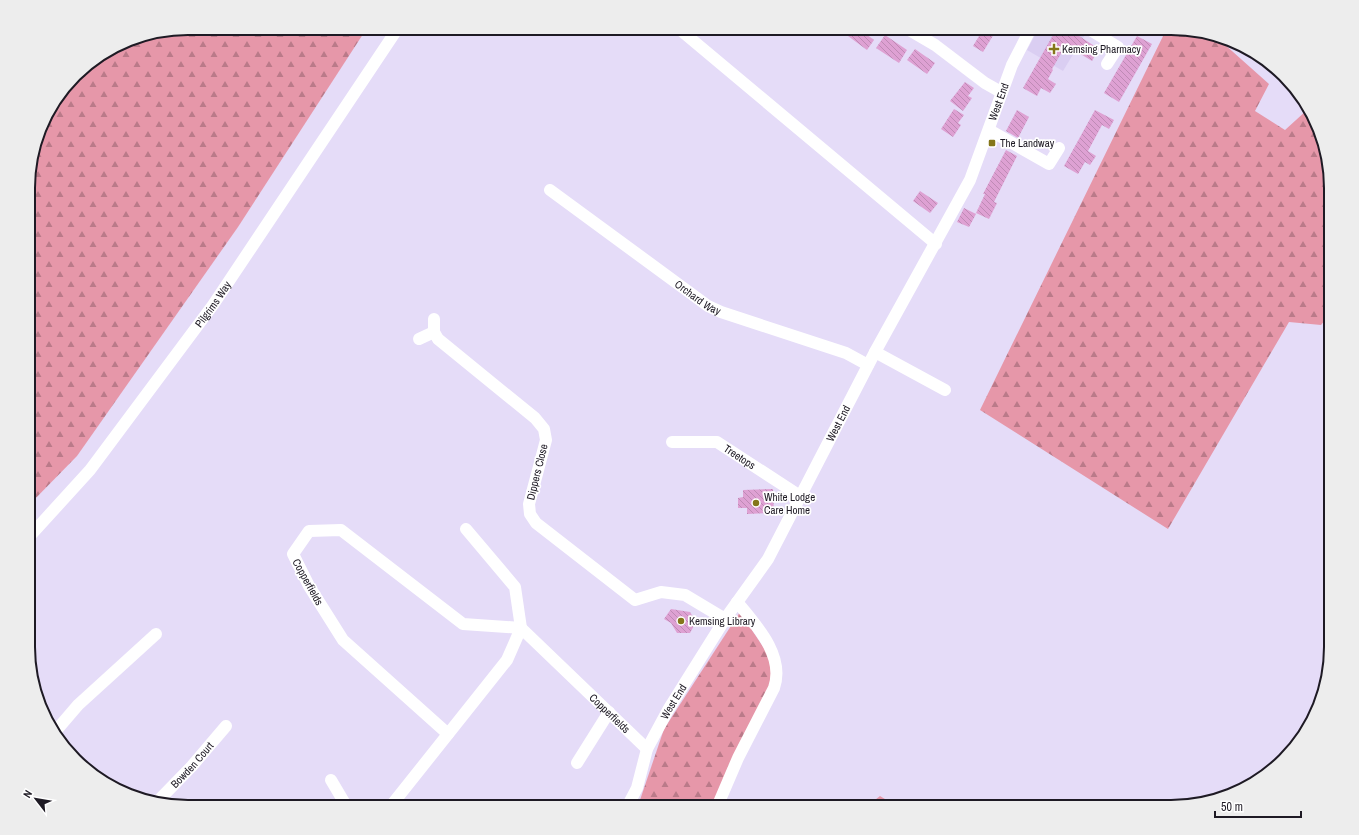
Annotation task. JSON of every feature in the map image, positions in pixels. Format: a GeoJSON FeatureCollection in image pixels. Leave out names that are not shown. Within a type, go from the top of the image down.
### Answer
{"type":"FeatureCollection","features":[{"type":"Feature","properties":{"kind":"street","name":"Pilgrims Way"},"geometry":{"type":"LineString","coordinates":[[35,530],[90,470],[214,305],[393,35]]}},
{"type":"Feature","properties":{"kind":"street"},"geometry":{"type":"LineString","coordinates":[[686,35],[936,244]]}},
{"type":"Feature","properties":{"kind":"street"},"geometry":{"type":"LineString","coordinates":[[918,35],[935,45],[985,83],[1002,92]]}},
{"type":"Feature","properties":{"kind":"street","name":"West End"},"geometry":{"type":"LineString","coordinates":[[631,800],[637,788],[647,749],[668,710],[725,620],[768,559],[868,365],[970,180],[1012,65],[1027,35]]}},
{"type":"Feature","properties":{"kind":"street"},"geometry":{"type":"LineString","coordinates":[[1098,35],[1118,47],[1108,64]]}},
{"type":"Feature","properties":{"kind":"street"},"geometry":{"type":"LineString","coordinates":[[989,130],[1049,164],[1059,148]]}},
{"type":"Feature","properties":{"kind":"street","name":"Orchard Way"},"geometry":{"type":"LineString","coordinates":[[550,190],[708,306],[721,312],[846,353],[868,365]]}},
{"type":"Feature","properties":{"kind":"street"},"geometry":{"type":"LineString","coordinates":[[418,339],[434,332],[434,318]]}},
{"type":"Feature","properties":{"kind":"street","name":"Dippers Close"},"geometry":{"type":"LineString","coordinates":[[434,332],[438,339],[535,418],[544,429],[546,440],[529,504],[530,514],[536,523],[635,600],[661,592],[685,595],[725,620]]}},
{"type":"Feature","properties":{"kind":"street"},"geometry":{"type":"LineString","coordinates":[[875,352],[945,390]]}},
{"type":"Feature","properties":{"kind":"street","name":"Treetops"},"geometry":{"type":"LineString","coordinates":[[672,442],[717,442],[800,496]]}},
{"type":"Feature","properties":{"kind":"street"},"geometry":{"type":"LineString","coordinates":[[396,800],[507,660],[521,628],[516,587],[466,529]]}},
{"type":"Feature","properties":{"kind":"street","name":"Copperfields"},"geometry":{"type":"LineString","coordinates":[[448,734],[343,640],[309,586],[293,554],[309,531],[342,530],[463,624],[521,628],[647,749]]}},
{"type":"Feature","properties":{"kind":"street"},"geometry":{"type":"LineString","coordinates":[[720,800],[738,758],[774,688],[777,676],[775,658],[768,644],[737,602]]}},
{"type":"Feature","properties":{"kind":"street"},"geometry":{"type":"LineString","coordinates":[[58,728],[78,705],[156,634]]}},
{"type":"Feature","properties":{"kind":"street"},"geometry":{"type":"LineString","coordinates":[[577,763],[609,712]]}},
{"type":"Feature","properties":{"kind":"street","name":"Bowden Court"},"geometry":{"type":"LineString","coordinates":[[161,798],[192,766],[226,726]]}},
{"type":"Feature","properties":{"kind":"street"},"geometry":{"type":"LineString","coordinates":[[330,780],[343,800]]}},
{"type":"Feature","properties":{"kind":"shaded area"},"geometry":{"type":"Polygon","coordinates":[[[1035,35],[1085,35],[1063,71],[1027,50],[1035,35]]]}},
{"type":"Feature","properties":{"kind":"green space"},"geometry":{"type":"Polygon","coordinates":[[[178,35],[362,35],[238,227],[77,456],[35,499],[35,178],[40,148],[55,111],[73,87],[87,73],[111,55],[148,40],[178,35]]]}},
{"type":"Feature","properties":{"kind":"green space"},"geometry":{"type":"Polygon","coordinates":[[[1164,35],[1191,36],[1211,40],[1225,45],[1269,84],[1255,111],[1285,130],[1304,112],[1319,148],[1324,178],[1324,321],[1321,325],[1289,322],[1168,529],[980,410],[1164,35]]]}},
{"type":"Feature","properties":{"kind":"green space"},"geometry":{"type":"Polygon","coordinates":[[[740,612],[773,662],[772,684],[717,800],[640,800],[664,729],[740,612]]]}},
{"type":"Feature","properties":{"kind":"green space"},"geometry":{"type":"Polygon","coordinates":[[[880,796],[887,800],[875,800],[880,796]]]}},
{"type":"Feature","properties":{"kind":"building"},"geometry":{"type":"Polygon","coordinates":[[[867,35],[874,40],[867,50],[848,36],[867,35]]]}},
{"type":"Feature","properties":{"kind":"building"},"geometry":{"type":"Polygon","coordinates":[[[885,35],[907,50],[899,63],[876,48],[885,35]]]}},
{"type":"Feature","properties":{"kind":"building"},"geometry":{"type":"Polygon","coordinates":[[[980,35],[993,35],[983,52],[973,46],[980,35]]]}},
{"type":"Feature","properties":{"kind":"building"},"geometry":{"type":"Polygon","coordinates":[[[1053,35],[1078,35],[1099,49],[1092,61],[1066,45],[1048,79],[1056,84],[1050,93],[1041,88],[1037,96],[1023,88],[1053,35]]]}},
{"type":"Feature","properties":{"kind":"building"},"geometry":{"type":"Polygon","coordinates":[[[1137,36],[1152,44],[1119,102],[1104,93],[1137,36]]]}},
{"type":"Feature","properties":{"kind":"building"},"geometry":{"type":"Polygon","coordinates":[[[915,49],[935,63],[927,74],[907,60],[915,49]]]}},
{"type":"Feature","properties":{"kind":"building"},"geometry":{"type":"Polygon","coordinates":[[[965,82],[974,88],[968,96],[972,98],[963,111],[950,101],[965,82]]]}},
{"type":"Feature","properties":{"kind":"building"},"geometry":{"type":"Polygon","coordinates":[[[954,109],[964,115],[958,123],[961,125],[953,137],[941,129],[954,109]]]}},
{"type":"Feature","properties":{"kind":"building"},"geometry":{"type":"Polygon","coordinates":[[[1017,110],[1029,117],[1018,138],[1006,131],[1017,110]]]}},
{"type":"Feature","properties":{"kind":"building"},"geometry":{"type":"Polygon","coordinates":[[[1095,110],[1114,120],[1109,129],[1102,125],[1088,151],[1096,156],[1090,165],[1085,162],[1078,174],[1064,166],[1095,110]]]}},
{"type":"Feature","properties":{"kind":"building"},"geometry":{"type":"Polygon","coordinates":[[[1006,150],[1017,156],[994,202],[997,203],[989,219],[976,213],[985,194],[983,194],[1006,150]]]}},
{"type":"Feature","properties":{"kind":"building"},"geometry":{"type":"Polygon","coordinates":[[[920,191],[938,203],[930,213],[913,201],[920,191]]]}},
{"type":"Feature","properties":{"kind":"building"},"geometry":{"type":"Polygon","coordinates":[[[964,208],[976,214],[969,227],[957,222],[964,208]]]}},
{"type":"Feature","properties":{"kind":"building","name":"White Lodge Care Home"},"geometry":{"type":"Polygon","coordinates":[[[773,489],[774,513],[747,514],[747,508],[738,508],[738,498],[743,497],[743,490],[773,489]]]}},
{"type":"Feature","properties":{"kind":"building","name":"Kemsing Library"},"geometry":{"type":"Polygon","coordinates":[[[671,609],[690,612],[696,622],[690,633],[677,633],[671,623],[664,619],[671,609]]]}},
{"type":"Feature","properties":{"kind":"place","name":"Kemsing Pharmacy"},"geometry":{"type":"Point","coordinates":[1054,49]}},
{"type":"Feature","properties":{"kind":"place","name":"The Landway"},"geometry":{"type":"Point","coordinates":[992,143]}},
{"type":"Feature","properties":{"kind":"place","name":"White Lodge Care Home"},"geometry":{"type":"Point","coordinates":[756,503]}},
{"type":"Feature","properties":{"kind":"place","name":"Kemsing Library"},"geometry":{"type":"Point","coordinates":[681,621]}}]}
